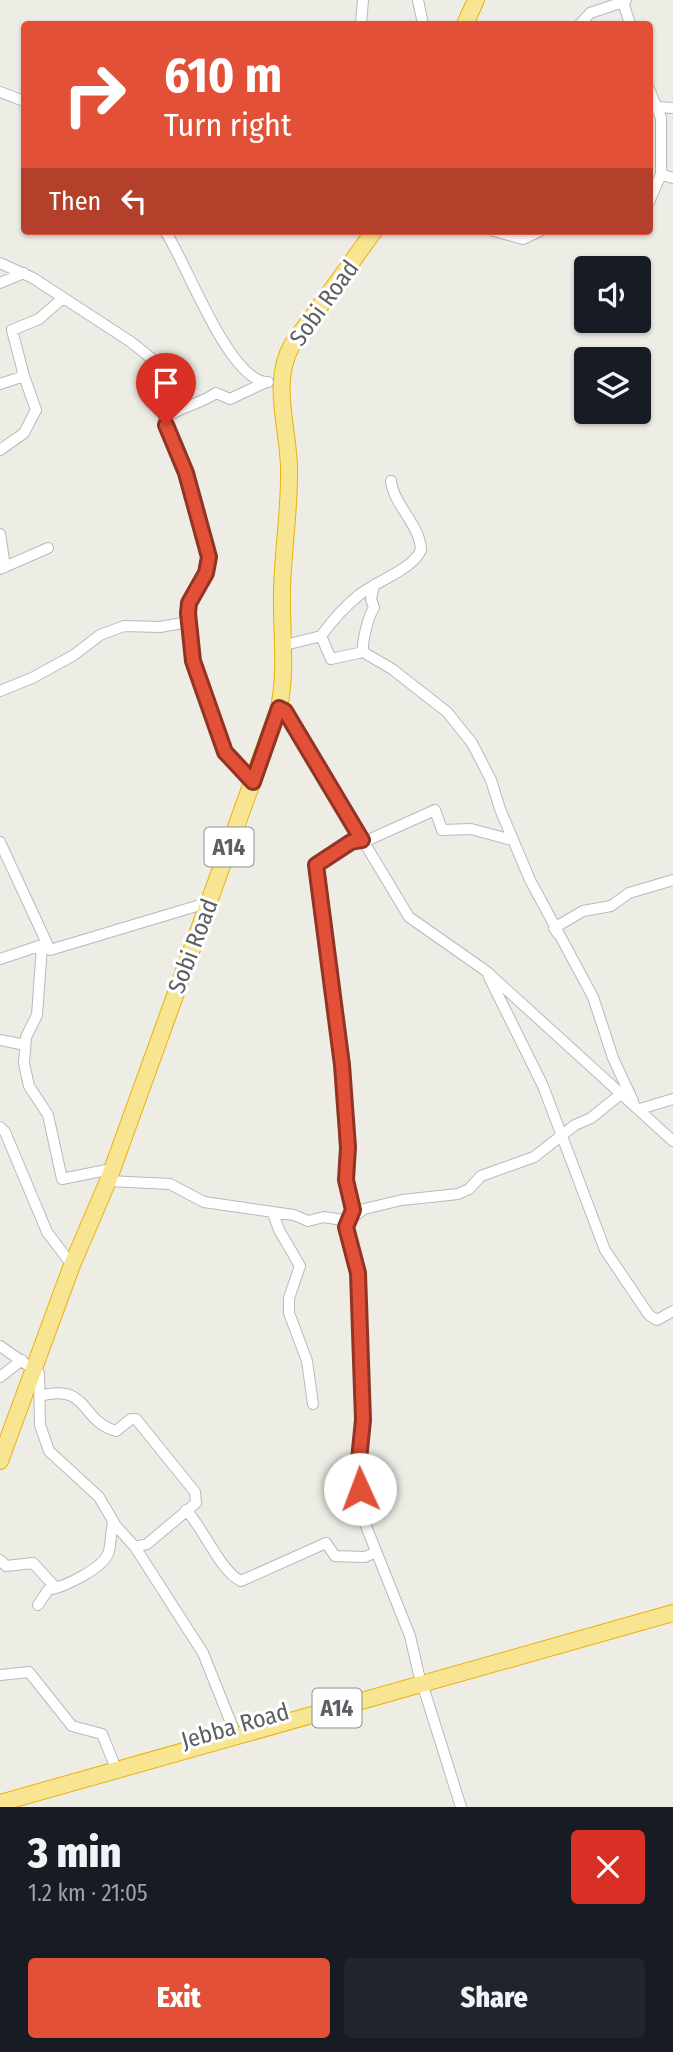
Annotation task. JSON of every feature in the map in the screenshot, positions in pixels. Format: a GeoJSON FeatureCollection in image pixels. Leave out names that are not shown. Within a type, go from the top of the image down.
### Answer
{"type":"FeatureCollection","features":[{"type":"Feature","properties":{"kind":"highway"},"geometry":{"type":"LineString","coordinates":[[467,21],[476,0]]}},
{"type":"Feature","properties":{"kind":"highway","name":"Sobi Road"},"geometry":{"type":"LineString","coordinates":[[0,1461],[28,1365],[109,1175],[279,708],[285,645],[281,595],[289,470],[281,380],[292,345],[371,235]]}},
{"type":"Feature","properties":{"kind":"highway","name":"Jebba Road"},"geometry":{"type":"LineString","coordinates":[[0,1792],[420,1679],[673,1604]]}},
{"type":"Feature","properties":{"kind":"highway","name":"A14"},"geometry":{"type":"LineString","coordinates":[[0,1803],[420,1679],[673,1613]]}},
{"type":"Feature","properties":{"kind":"street"},"geometry":{"type":"LineString","coordinates":[[361,21],[363,0]]}},
{"type":"Feature","properties":{"kind":"street"},"geometry":{"type":"LineString","coordinates":[[418,0],[422,21]]}},
{"type":"Feature","properties":{"kind":"street"},"geometry":{"type":"LineString","coordinates":[[583,21],[590,13],[624,1],[629,21]]}},
{"type":"Feature","properties":{"kind":"street"},"geometry":{"type":"LineString","coordinates":[[0,92],[21,100]]}},
{"type":"Feature","properties":{"kind":"street"},"geometry":{"type":"LineString","coordinates":[[653,98],[662,131],[659,145],[661,174],[653,193]]}},
{"type":"Feature","properties":{"kind":"street"},"geometry":{"type":"LineString","coordinates":[[657,107],[673,108]]}},
{"type":"Feature","properties":{"kind":"street"},"geometry":{"type":"LineString","coordinates":[[661,174],[673,178]]}},
{"type":"Feature","properties":{"kind":"street"},"geometry":{"type":"LineString","coordinates":[[167,235],[187,268],[215,329],[248,373],[264,383]]}},
{"type":"Feature","properties":{"kind":"street"},"geometry":{"type":"LineString","coordinates":[[0,263],[24,272],[131,342],[166,370]]}},
{"type":"Feature","properties":{"kind":"street"},"geometry":{"type":"LineString","coordinates":[[0,283],[24,272]]}},
{"type":"Feature","properties":{"kind":"street"},"geometry":{"type":"LineString","coordinates":[[0,450],[24,433],[36,410],[35,400],[23,376],[12,330],[39,319],[64,298]]}},
{"type":"Feature","properties":{"kind":"street"},"geometry":{"type":"LineString","coordinates":[[0,384],[23,376]]}},
{"type":"Feature","properties":{"kind":"street"},"geometry":{"type":"LineString","coordinates":[[253,782],[225,752],[193,661],[188,622],[189,603],[206,573],[209,557],[186,473],[164,419],[187,404],[205,401],[216,393],[230,399],[264,383],[281,380]]}},
{"type":"Feature","properties":{"kind":"street"},"geometry":{"type":"LineString","coordinates":[[285,645],[321,636],[343,610],[374,585],[410,566],[421,550],[419,538],[396,500],[391,481]]}},
{"type":"Feature","properties":{"kind":"street"},"geometry":{"type":"LineString","coordinates":[[0,534],[3,568],[48,548]]}},
{"type":"Feature","properties":{"kind":"street"},"geometry":{"type":"LineString","coordinates":[[363,652],[362,640],[369,627],[369,615],[374,608],[371,599],[374,585]]}},
{"type":"Feature","properties":{"kind":"street"},"geometry":{"type":"LineString","coordinates":[[0,691],[59,664],[100,635],[136,624],[160,627],[188,622]]}},
{"type":"Feature","properties":{"kind":"street"},"geometry":{"type":"LineString","coordinates":[[321,636],[331,659],[363,652],[413,684],[461,725],[491,780],[512,840],[554,928],[593,997],[611,1051],[637,1105]]}},
{"type":"Feature","properties":{"kind":"street"},"geometry":{"type":"LineString","coordinates":[[279,708],[285,711],[409,917],[486,971],[637,1105],[673,1141]]}},
{"type":"Feature","properties":{"kind":"street"},"geometry":{"type":"LineString","coordinates":[[461,1807],[420,1679],[410,1636],[374,1553],[366,1526],[358,1470],[363,1420],[358,1273],[346,1227],[353,1210],[346,1180],[348,1147],[342,1065],[316,865],[351,842],[435,810],[442,830],[471,829],[512,840]]}},
{"type":"Feature","properties":{"kind":"street"},"geometry":{"type":"LineString","coordinates":[[0,842],[43,945],[37,1015],[25,1045],[27,1081],[48,1115],[62,1179],[109,1175],[170,1184],[204,1202],[294,1215],[309,1222],[324,1217],[348,1220],[364,1209],[402,1200],[458,1194],[469,1189],[481,1176],[521,1162],[561,1139],[622,1093]]}},
{"type":"Feature","properties":{"kind":"street"},"geometry":{"type":"LineString","coordinates":[[554,928],[583,911],[611,906],[629,893],[673,880]]}},
{"type":"Feature","properties":{"kind":"street"},"geometry":{"type":"LineString","coordinates":[[43,945],[50,950],[66,946],[210,902]]}},
{"type":"Feature","properties":{"kind":"street"},"geometry":{"type":"LineString","coordinates":[[0,959],[43,945]]}},
{"type":"Feature","properties":{"kind":"street"},"geometry":{"type":"LineString","coordinates":[[486,971],[543,1086],[605,1250],[649,1315],[656,1320],[673,1311]]}},
{"type":"Feature","properties":{"kind":"street"},"geometry":{"type":"LineString","coordinates":[[0,1040],[25,1045]]}},
{"type":"Feature","properties":{"kind":"street"},"geometry":{"type":"LineString","coordinates":[[596,1070],[611,1051]]}},
{"type":"Feature","properties":{"kind":"street"},"geometry":{"type":"LineString","coordinates":[[637,1105],[673,1098]]}},
{"type":"Feature","properties":{"kind":"street"},"geometry":{"type":"LineString","coordinates":[[0,1128],[5,1132],[47,1232],[59,1252],[72,1265]]}},
{"type":"Feature","properties":{"kind":"street"},"geometry":{"type":"LineString","coordinates":[[273,1213],[279,1230],[300,1266],[289,1298],[289,1313],[307,1361],[313,1404]]}},
{"type":"Feature","properties":{"kind":"street"},"geometry":{"type":"LineString","coordinates":[[0,1346],[28,1365],[40,1377],[40,1425],[49,1451],[95,1492],[113,1522],[135,1547],[203,1653],[233,1728]]}},
{"type":"Feature","properties":{"kind":"street"},"geometry":{"type":"LineString","coordinates":[[0,1377],[28,1365]]}},
{"type":"Feature","properties":{"kind":"street"},"geometry":{"type":"LineString","coordinates":[[39,1396],[60,1391],[71,1395],[107,1428],[116,1431],[131,1419],[141,1423],[195,1492],[198,1501],[147,1544],[135,1547]]}},
{"type":"Feature","properties":{"kind":"street"},"geometry":{"type":"LineString","coordinates":[[187,1510],[208,1537],[229,1572],[241,1581],[326,1543],[335,1556],[365,1557],[374,1553]]}},
{"type":"Feature","properties":{"kind":"street"},"geometry":{"type":"LineString","coordinates":[[38,1605],[43,1594],[65,1586],[102,1563],[109,1550],[113,1522]]}},
{"type":"Feature","properties":{"kind":"street"},"geometry":{"type":"LineString","coordinates":[[0,1559],[6,1566],[33,1563],[56,1588]]}},
{"type":"Feature","properties":{"kind":"street"},"geometry":{"type":"LineString","coordinates":[[0,1675],[29,1672],[72,1726],[102,1734],[113,1761]]}},
{"type":"Feature","properties":{"kind":"route"},"geometry":{"type":"LineString","coordinates":[[166,425],[186,473],[194,509],[208,550],[208,566],[189,603],[188,622],[193,661],[225,752],[253,782],[279,708],[285,711],[362,840],[351,842],[316,865],[342,1065],[348,1147],[346,1180],[353,1210],[346,1227],[358,1273],[363,1420],[358,1470],[360,1489]]}}]}
